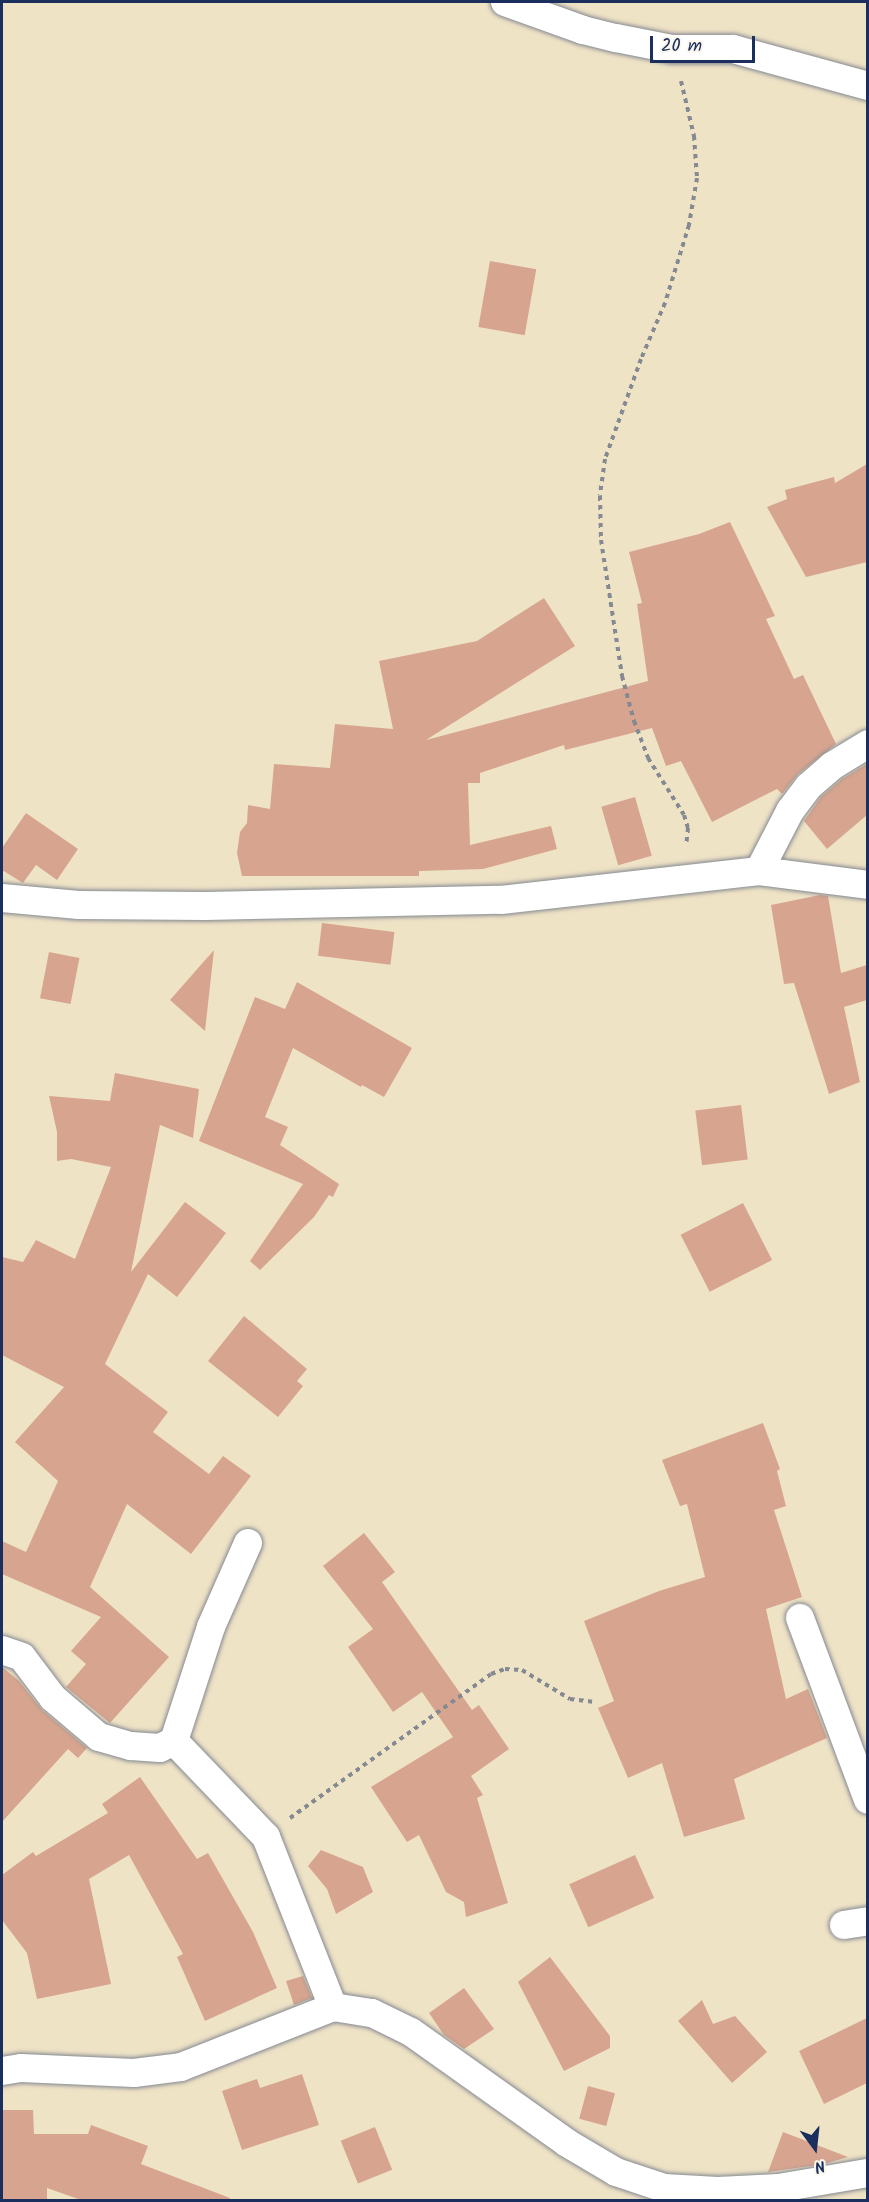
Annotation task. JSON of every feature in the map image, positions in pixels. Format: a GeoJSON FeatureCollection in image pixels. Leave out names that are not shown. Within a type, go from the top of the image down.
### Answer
{"type":"FeatureCollection","features":[{"type":"Feature","properties":{"kind":"street"},"geometry":{"type":"LineString","coordinates":[[505,2],[583,30],[672,49],[733,49],[867,87]]}},
{"type":"Feature","properties":{"kind":"street"},"geometry":{"type":"LineString","coordinates":[[759,871],[790,811],[809,786],[832,766],[867,744]]}},
{"type":"Feature","properties":{"kind":"street"},"geometry":{"type":"LineString","coordinates":[[2,898],[79,905],[205,906],[501,900],[759,871],[867,885]]}},
{"type":"Feature","properties":{"kind":"street"},"geometry":{"type":"LineString","coordinates":[[2,1650],[22,1657],[53,1698],[99,1737],[131,1746],[160,1748],[174,1741],[211,1627],[248,1543]]}},
{"type":"Feature","properties":{"kind":"street"},"geometry":{"type":"LineString","coordinates":[[800,1618],[867,1800]]}},
{"type":"Feature","properties":{"kind":"street"},"geometry":{"type":"LineString","coordinates":[[174,1741],[266,1837],[333,2007]]}},
{"type":"Feature","properties":{"kind":"street"},"geometry":{"type":"LineString","coordinates":[[2,2071],[21,2068],[134,2073],[182,2067],[333,2007],[372,2013],[411,2032],[567,2143],[616,2172],[664,2188],[718,2191],[779,2188],[867,2174]]}},
{"type":"Feature","properties":{"kind":"path"},"geometry":{"type":"LineString","coordinates":[[672,49],[694,136],[697,178],[689,225],[665,303],[641,359],[605,459],[600,496],[601,540],[622,676],[634,721],[648,758],[677,801],[688,828],[680,879]]}},
{"type":"Feature","properties":{"kind":"path"},"geometry":{"type":"LineString","coordinates":[[266,1837],[324,1792],[490,1674],[505,1669],[522,1670],[570,1699],[595,1702]]}},
{"type":"Feature","properties":{"kind":"building"},"geometry":{"type":"Polygon","coordinates":[[[490,261],[536,269],[525,335],[478,327],[490,261]]]}},
{"type":"Feature","properties":{"kind":"building"},"geometry":{"type":"Polygon","coordinates":[[[867,464],[867,562],[806,577],[767,507],[787,499],[785,490],[834,477],[835,483],[867,464]]]}},
{"type":"Feature","properties":{"kind":"building"},"geometry":{"type":"Polygon","coordinates":[[[730,522],[775,616],[766,619],[794,679],[803,675],[836,744],[798,774],[782,794],[777,789],[712,822],[681,761],[666,766],[652,728],[565,750],[564,745],[480,773],[480,783],[468,783],[470,845],[551,826],[557,849],[483,869],[419,871],[419,876],[242,876],[237,853],[240,832],[247,823],[248,805],[270,809],[274,764],[330,768],[335,724],[393,729],[379,661],[477,641],[544,598],[575,646],[426,740],[648,681],[637,604],[642,603],[629,552],[699,534],[730,522]]]}},
{"type":"Feature","properties":{"kind":"building"},"geometry":{"type":"Polygon","coordinates":[[[867,764],[867,815],[827,849],[804,821],[821,797],[842,779],[867,764]]]}},
{"type":"Feature","properties":{"kind":"building"},"geometry":{"type":"Polygon","coordinates":[[[635,797],[652,856],[618,865],[601,807],[635,797]]]}},
{"type":"Feature","properties":{"kind":"building"},"geometry":{"type":"Polygon","coordinates":[[[26,813],[78,849],[57,880],[36,865],[23,883],[2,870],[2,848],[26,813]]]}},
{"type":"Feature","properties":{"kind":"building"},"geometry":{"type":"Polygon","coordinates":[[[820,895],[828,896],[841,973],[867,965],[867,1000],[844,1007],[860,1082],[829,1094],[794,983],[784,984],[771,905],[820,895]]]}},
{"type":"Feature","properties":{"kind":"building"},"geometry":{"type":"Polygon","coordinates":[[[322,923],[394,932],[390,965],[318,956],[322,923]]]}},
{"type":"Feature","properties":{"kind":"building"},"geometry":{"type":"Polygon","coordinates":[[[214,950],[205,1031],[170,1000],[214,950]]]}},
{"type":"Feature","properties":{"kind":"building"},"geometry":{"type":"Polygon","coordinates":[[[49,952],[79,958],[70,1004],[40,998],[49,952]]]}},
{"type":"Feature","properties":{"kind":"building"},"geometry":{"type":"Polygon","coordinates":[[[297,982],[412,1048],[384,1097],[362,1085],[361,1087],[293,1048],[265,1117],[288,1127],[280,1145],[339,1184],[333,1197],[329,1195],[314,1217],[260,1270],[250,1261],[303,1184],[199,1141],[255,997],[285,1009],[297,982]]]}},
{"type":"Feature","properties":{"kind":"building"},"geometry":{"type":"Polygon","coordinates":[[[115,1073],[199,1089],[193,1138],[160,1125],[131,1272],[185,1202],[226,1233],[177,1297],[148,1274],[105,1364],[168,1412],[153,1432],[209,1474],[223,1456],[251,1476],[191,1554],[127,1504],[90,1587],[169,1657],[110,1723],[66,1687],[86,1664],[71,1651],[101,1617],[2,1574],[2,1541],[26,1552],[58,1481],[15,1442],[64,1387],[2,1355],[2,1257],[23,1262],[36,1240],[75,1259],[111,1167],[71,1159],[57,1161],[57,1132],[49,1096],[110,1101],[115,1073]]]}},
{"type":"Feature","properties":{"kind":"building"},"geometry":{"type":"Polygon","coordinates":[[[741,1105],[748,1160],[702,1165],[695,1111],[741,1105]]]}},
{"type":"Feature","properties":{"kind":"building"},"geometry":{"type":"Polygon","coordinates":[[[743,1203],[772,1260],[710,1292],[681,1235],[743,1203]]]}},
{"type":"Feature","properties":{"kind":"building"},"geometry":{"type":"Polygon","coordinates":[[[244,1316],[307,1369],[297,1381],[303,1386],[278,1417],[208,1361],[244,1316]]]}},
{"type":"Feature","properties":{"kind":"building"},"geometry":{"type":"Polygon","coordinates":[[[763,1423],[780,1469],[777,1471],[786,1506],[774,1510],[802,1597],[766,1609],[786,1699],[808,1689],[827,1738],[734,1779],[745,1819],[684,1837],[662,1763],[628,1778],[598,1708],[614,1701],[584,1621],[659,1591],[705,1577],[687,1504],[680,1506],[662,1460],[763,1423]]]}},
{"type":"Feature","properties":{"kind":"building"},"geometry":{"type":"Polygon","coordinates":[[[364,1533],[395,1572],[382,1582],[472,1710],[479,1705],[509,1749],[471,1776],[483,1795],[477,1798],[508,1903],[466,1917],[464,1902],[446,1892],[419,1835],[407,1842],[371,1787],[453,1737],[422,1692],[393,1712],[348,1647],[373,1629],[323,1566],[364,1533]]]}},
{"type":"Feature","properties":{"kind":"building"},"geometry":{"type":"Polygon","coordinates":[[[2,1667],[19,1681],[42,1710],[87,1748],[78,1758],[68,1749],[2,1822],[2,1667]]]}},
{"type":"Feature","properties":{"kind":"building"},"geometry":{"type":"Polygon","coordinates":[[[140,1777],[197,1859],[208,1853],[253,1932],[277,1988],[205,2021],[177,1957],[183,1954],[129,1855],[89,1879],[111,1984],[37,1999],[27,1953],[2,1920],[2,1875],[33,1852],[36,1856],[108,1813],[102,1804],[140,1777]]]}},
{"type":"Feature","properties":{"kind":"building"},"geometry":{"type":"Polygon","coordinates":[[[321,1850],[363,1867],[373,1892],[336,1914],[327,1889],[308,1866],[321,1850]]]}},
{"type":"Feature","properties":{"kind":"building"},"geometry":{"type":"Polygon","coordinates":[[[635,1855],[654,1898],[588,1927],[569,1884],[635,1855]]]}},
{"type":"Feature","properties":{"kind":"building"},"geometry":{"type":"Polygon","coordinates":[[[550,1957],[610,2036],[610,2048],[564,2071],[518,1982],[550,1957]]]}},
{"type":"Feature","properties":{"kind":"building"},"geometry":{"type":"Polygon","coordinates":[[[303,1976],[312,1998],[294,2005],[286,1981],[303,1976]]]}},
{"type":"Feature","properties":{"kind":"building"},"geometry":{"type":"Polygon","coordinates":[[[464,1988],[494,2029],[464,2049],[444,2035],[429,2013],[464,1988]]]}},
{"type":"Feature","properties":{"kind":"building"},"geometry":{"type":"Polygon","coordinates":[[[702,2000],[713,2024],[735,2016],[767,2052],[732,2083],[678,2021],[702,2000]]]}},
{"type":"Feature","properties":{"kind":"building"},"geometry":{"type":"Polygon","coordinates":[[[867,2018],[867,2083],[824,2104],[799,2051],[867,2018]]]}},
{"type":"Feature","properties":{"kind":"building"},"geometry":{"type":"Polygon","coordinates":[[[302,2074],[319,2125],[242,2150],[222,2091],[257,2079],[260,2088],[302,2074]]]}},
{"type":"Feature","properties":{"kind":"building"},"geometry":{"type":"Polygon","coordinates":[[[588,2086],[615,2093],[606,2126],[579,2119],[588,2086]]]}},
{"type":"Feature","properties":{"kind":"building"},"geometry":{"type":"Polygon","coordinates":[[[2,2110],[33,2110],[34,2134],[88,2134],[91,2125],[148,2146],[141,2164],[230,2198],[229,2200],[81,2200],[47,2188],[47,2200],[2,2200],[2,2110]]]}},
{"type":"Feature","properties":{"kind":"building"},"geometry":{"type":"Polygon","coordinates":[[[375,2127],[392,2170],[358,2184],[341,2141],[375,2127]]]}},
{"type":"Feature","properties":{"kind":"building"},"geometry":{"type":"Polygon","coordinates":[[[783,2132],[848,2157],[824,2164],[768,2172],[783,2132]]]}}]}
